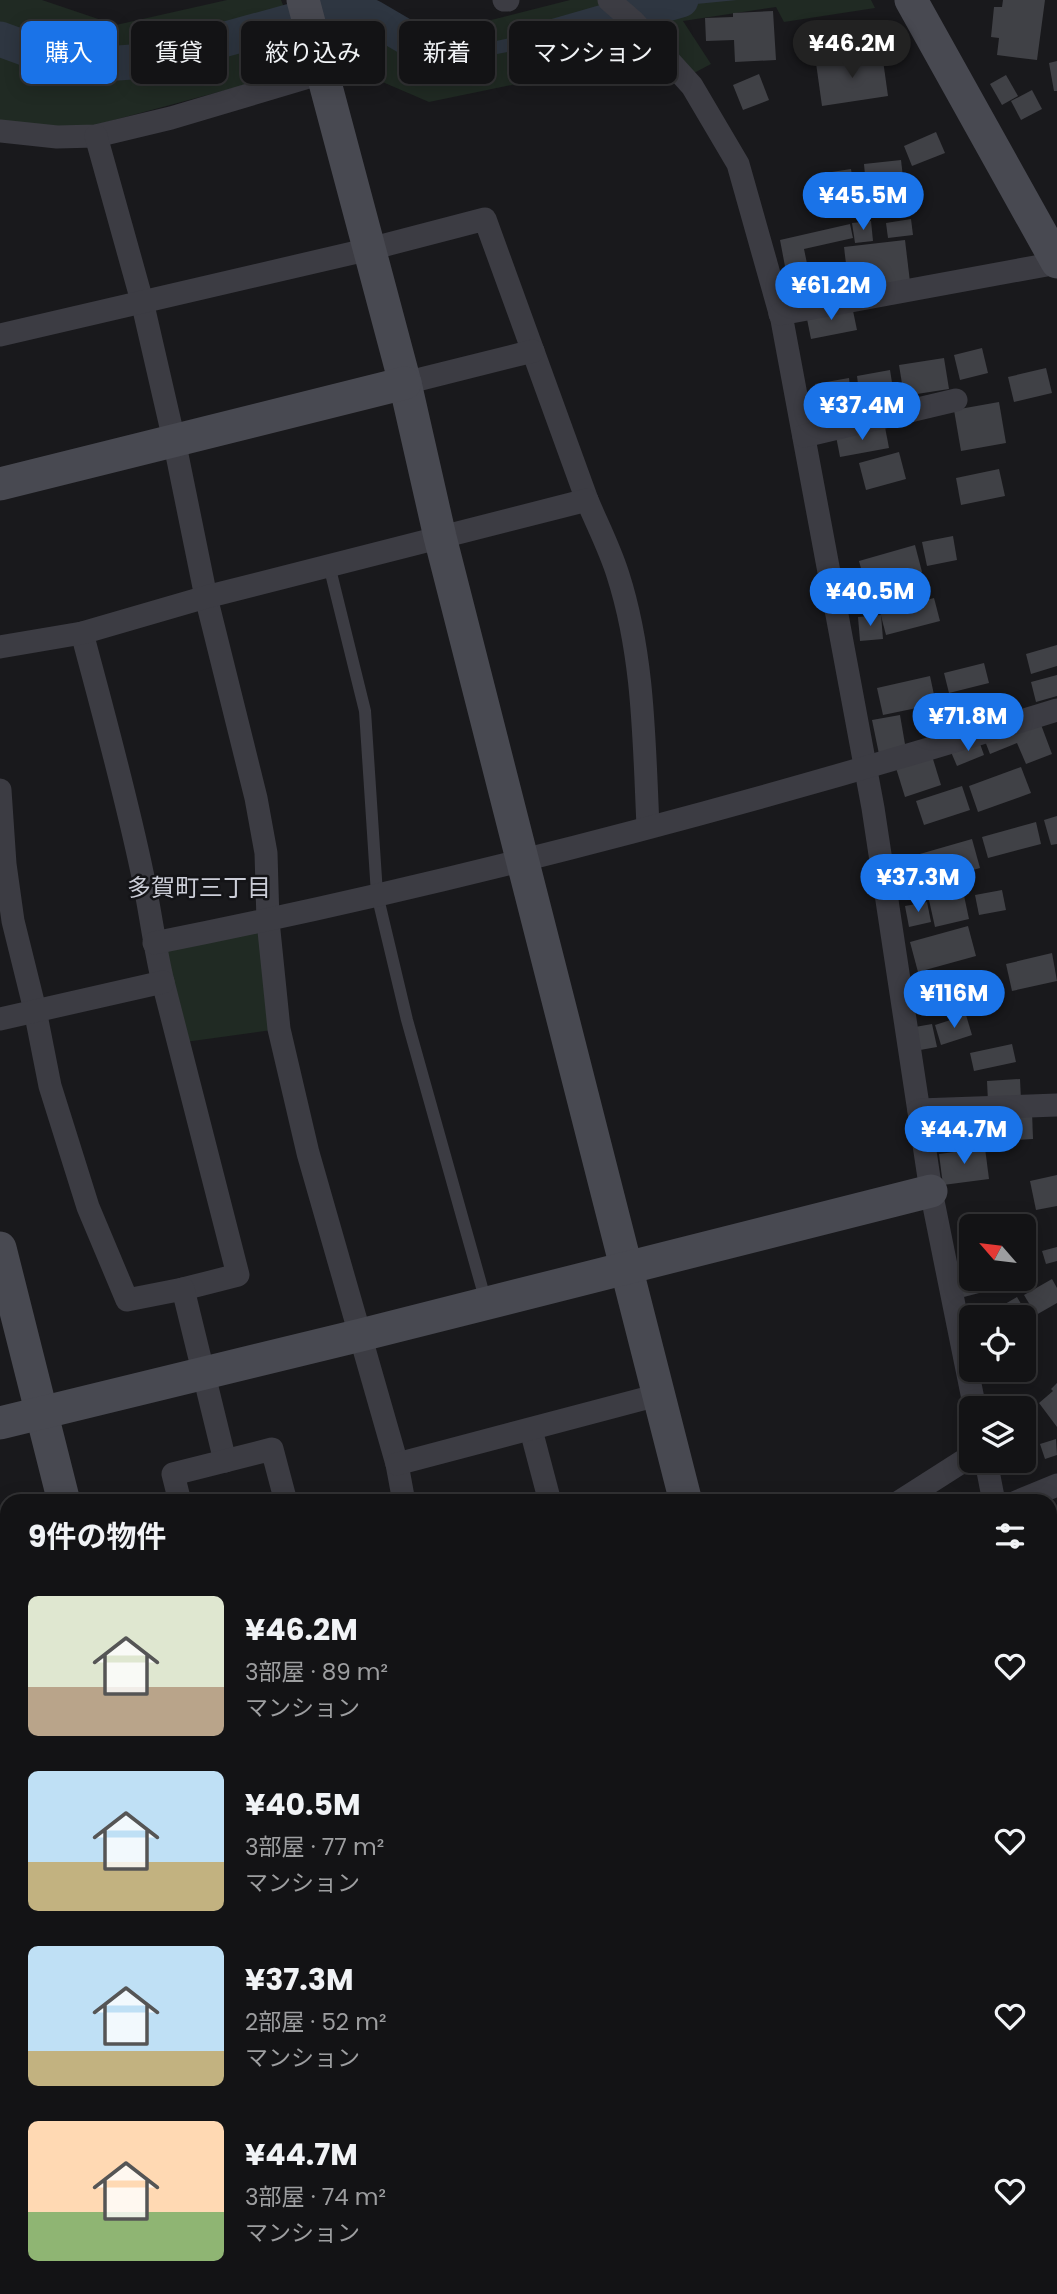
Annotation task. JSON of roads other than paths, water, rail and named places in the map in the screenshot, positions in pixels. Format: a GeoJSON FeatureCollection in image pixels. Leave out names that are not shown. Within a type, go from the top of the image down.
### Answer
{"type":"FeatureCollection","features":[{"type":"Feature","properties":{"kind":"street"},"geometry":{"type":"LineString","coordinates":[[780,314],[1057,262],[911,0]]}},
{"type":"Feature","properties":{"kind":"street"},"geometry":{"type":"LineString","coordinates":[[611,2],[634,22],[692,86],[738,164],[780,314],[866,769],[931,1191],[972,1396]]}},
{"type":"Feature","properties":{"kind":"street"},"geometry":{"type":"LineString","coordinates":[[0,131],[57,137],[96,136],[171,118],[285,84]]}},
{"type":"Feature","properties":{"kind":"street"},"geometry":{"type":"LineString","coordinates":[[325,84],[405,383],[440,537],[684,1494]]}},
{"type":"Feature","properties":{"kind":"street"},"geometry":{"type":"LineString","coordinates":[[96,136],[142,302],[206,597],[256,798],[266,853],[268,921],[279,1029],[308,1153],[397,1464],[403,1494]]}},
{"type":"Feature","properties":{"kind":"street"},"geometry":{"type":"LineString","coordinates":[[0,335],[370,249],[485,219],[587,500],[618,573],[634,636],[643,717],[648,826]]}},
{"type":"Feature","properties":{"kind":"street"},"geometry":{"type":"LineString","coordinates":[[0,484],[533,351]]}},
{"type":"Feature","properties":{"kind":"street"},"geometry":{"type":"LineString","coordinates":[[804,436],[956,400]]}},
{"type":"Feature","properties":{"kind":"street"},"geometry":{"type":"LineString","coordinates":[[0,647],[82,633],[206,597],[587,500]]}},
{"type":"Feature","properties":{"kind":"street"},"geometry":{"type":"LineString","coordinates":[[0,790],[5,864],[13,921],[50,1086],[88,1207],[127,1300],[237,1275],[153,943],[143,874],[82,633]]}},
{"type":"Feature","properties":{"kind":"street"},"geometry":{"type":"LineString","coordinates":[[153,943],[268,921],[523,859],[866,769],[1057,710]]}},
{"type":"Feature","properties":{"kind":"street"},"geometry":{"type":"LineString","coordinates":[[0,1019],[163,982]]}},
{"type":"Feature","properties":{"kind":"street"},"geometry":{"type":"LineString","coordinates":[[919,1110],[1057,1105]]}},
{"type":"Feature","properties":{"kind":"street"},"geometry":{"type":"LineString","coordinates":[[0,1423],[931,1191]]}},
{"type":"Feature","properties":{"kind":"street"},"geometry":{"type":"LineString","coordinates":[[0,1248],[62,1494]]}},
{"type":"Feature","properties":{"kind":"street"},"geometry":{"type":"LineString","coordinates":[[183,1289],[225,1461]]}},
{"type":"Feature","properties":{"kind":"street"},"geometry":{"type":"LineString","coordinates":[[397,1464],[659,1395]]}},
{"type":"Feature","properties":{"kind":"street"},"geometry":{"type":"LineString","coordinates":[[531,1430],[548,1494]]}},
{"type":"Feature","properties":{"kind":"street"},"geometry":{"type":"LineString","coordinates":[[178,1494],[173,1474],[272,1449],[284,1494]]}},
{"type":"Feature","properties":{"kind":"street"},"geometry":{"type":"LineString","coordinates":[[912,1494],[959,1464]]}},
{"type":"Feature","properties":{"kind":"street"},"geometry":{"type":"LineString","coordinates":[[988,1473],[992,1494]]}},
{"type":"Feature","properties":{"kind":"street"},"geometry":{"type":"LineString","coordinates":[[1035,1494],[1057,1485]]}},
{"type":"Feature","properties":{"kind":"lane"},"geometry":{"type":"LineString","coordinates":[[329,565],[365,711],[377,894],[407,1020],[486,1303]]}},
{"type":"Feature","properties":{"kind":"waterway"},"geometry":{"type":"LineString","coordinates":[[608,21],[681,0]]}},
{"type":"Feature","properties":{"kind":"waterway"},"geometry":{"type":"LineString","coordinates":[[0,39],[30,50],[90,65],[146,61],[346,6],[399,33]]}},
{"type":"Feature","properties":{"kind":"district","name":"多賀町三丁目"},"geometry":{"type":"Point","coordinates":[199,888]}}]}
